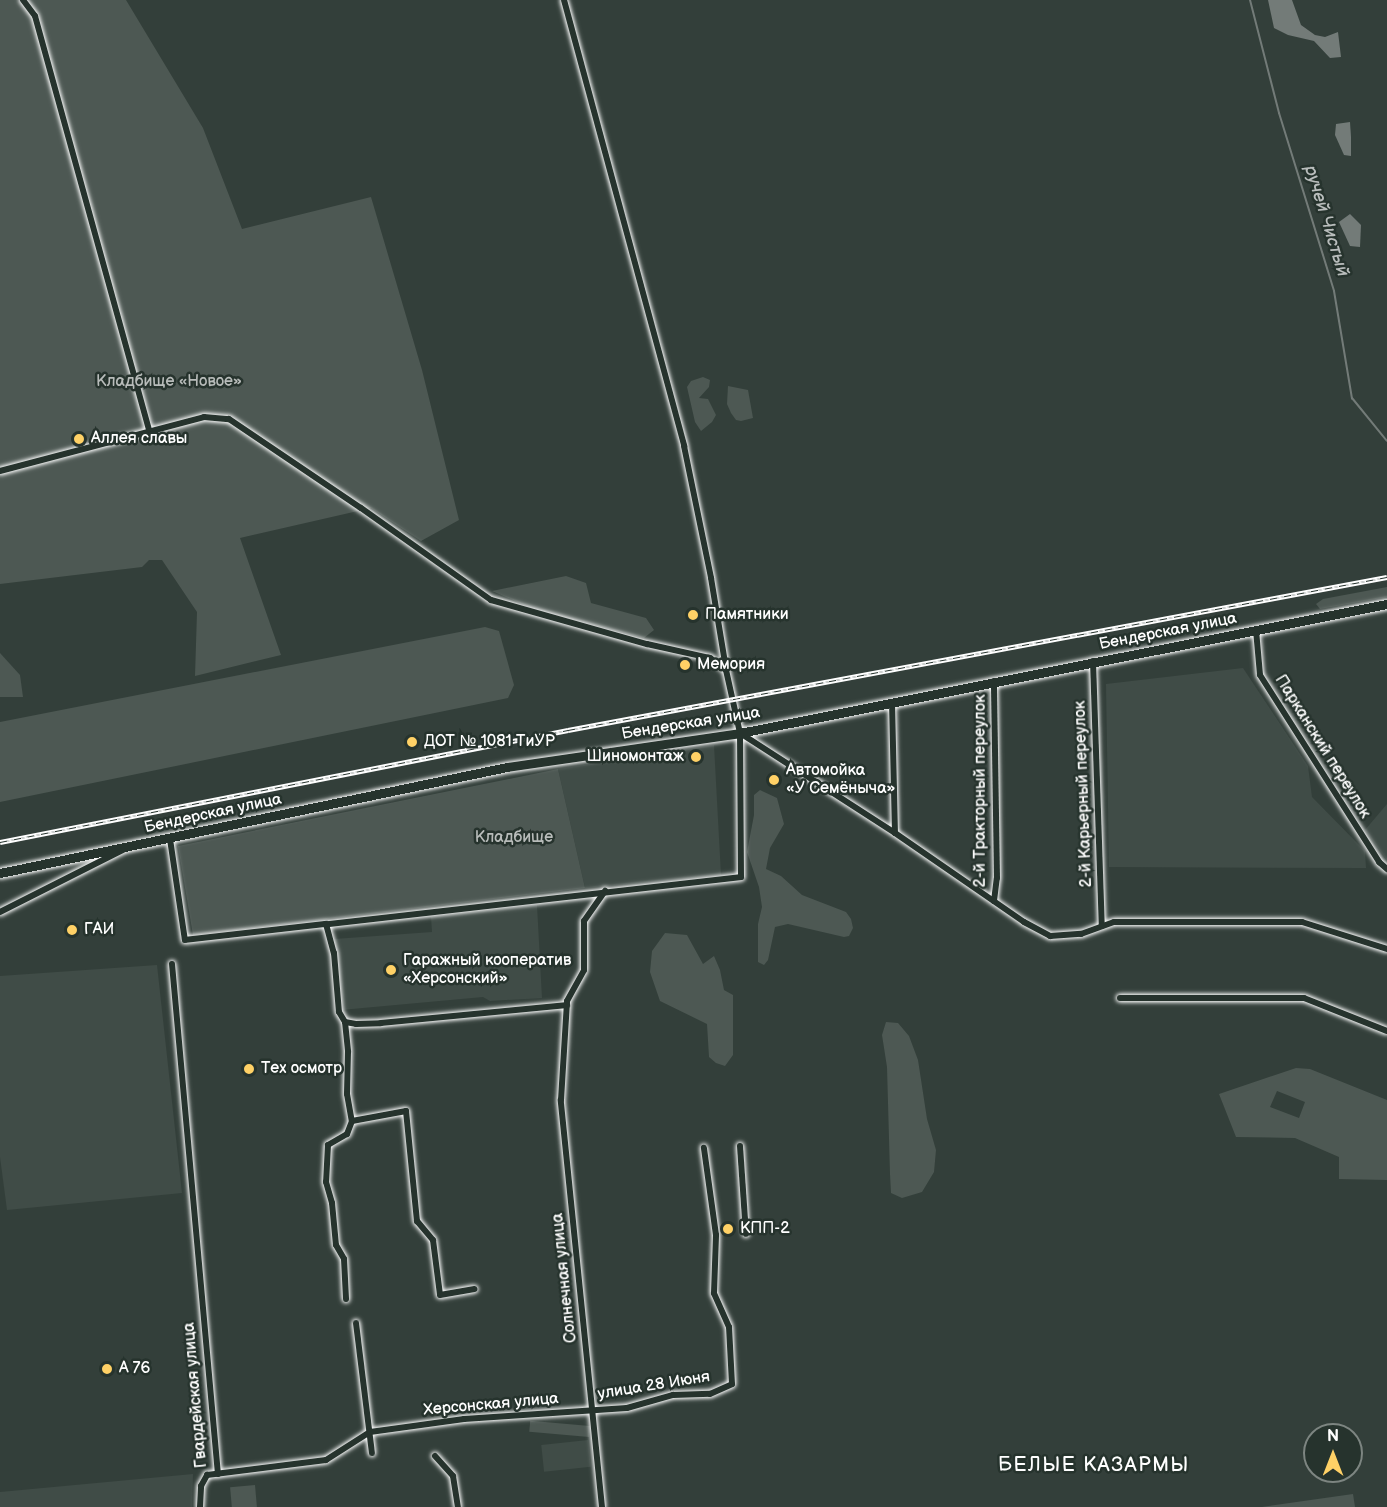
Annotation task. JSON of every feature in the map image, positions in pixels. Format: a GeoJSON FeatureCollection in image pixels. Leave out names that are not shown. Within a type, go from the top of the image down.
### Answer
{"type":"FeatureCollection","features":[{"type":"Feature","properties":{"kind":"main road","name":"Бендерская улица"},"geometry":{"type":"LineString","coordinates":[[0,873],[507,767],[740,733],[1387,604]]}},
{"type":"Feature","properties":{"kind":"street"},"geometry":{"type":"LineString","coordinates":[[23,0],[35,15],[149,431]]}},
{"type":"Feature","properties":{"kind":"street"},"geometry":{"type":"LineString","coordinates":[[170,839],[185,940],[741,877],[740,733],[684,446],[564,0]]}},
{"type":"Feature","properties":{"kind":"street"},"geometry":{"type":"LineString","coordinates":[[0,471],[204,417],[229,419],[362,508],[491,600],[647,644],[710,658],[726,670]]}},
{"type":"Feature","properties":{"kind":"street","name":"Парканский переулок"},"geometry":{"type":"LineString","coordinates":[[1256,630],[1260,675],[1379,862],[1387,869]]}},
{"type":"Feature","properties":{"kind":"street","name":"2-й Карьерный переулок"},"geometry":{"type":"LineString","coordinates":[[1093,662],[1102,926]]}},
{"type":"Feature","properties":{"kind":"street","name":"2-й Тракторный переулок"},"geometry":{"type":"LineString","coordinates":[[994,681],[997,878],[994,901]]}},
{"type":"Feature","properties":{"kind":"street"},"geometry":{"type":"LineString","coordinates":[[892,702],[895,833]]}},
{"type":"Feature","properties":{"kind":"street"},"geometry":{"type":"LineString","coordinates":[[740,733],[1050,936],[1066,937],[1125,922],[1302,922],[1387,950]]}},
{"type":"Feature","properties":{"kind":"street"},"geometry":{"type":"LineString","coordinates":[[0,912],[131,846]]}},
{"type":"Feature","properties":{"kind":"street"},"geometry":{"type":"LineString","coordinates":[[345,1022],[381,1023],[567,1005],[584,970],[584,921],[605,891]]}},
{"type":"Feature","properties":{"kind":"street"},"geometry":{"type":"LineString","coordinates":[[327,924],[334,953],[339,1012],[345,1022],[348,1052],[347,1094],[352,1121],[347,1134],[328,1145],[326,1182],[332,1203],[336,1245],[344,1258],[346,1299]]}},
{"type":"Feature","properties":{"kind":"street","name":"Гвардейская улица"},"geometry":{"type":"LineString","coordinates":[[172,964],[218,1474],[207,1475],[203,1480],[200,1507]]}},
{"type":"Feature","properties":{"kind":"street"},"geometry":{"type":"LineString","coordinates":[[1120,998],[1304,998],[1387,1031]]}},
{"type":"Feature","properties":{"kind":"street","name":"Солнечная улица"},"geometry":{"type":"LineString","coordinates":[[567,1005],[561,1100],[602,1507]]}},
{"type":"Feature","properties":{"kind":"street"},"geometry":{"type":"LineString","coordinates":[[352,1121],[406,1111],[417,1221],[433,1240],[440,1295],[474,1289]]}},
{"type":"Feature","properties":{"kind":"street"},"geometry":{"type":"LineString","coordinates":[[740,1146],[746,1234]]}},
{"type":"Feature","properties":{"kind":"street","name":"улица 28 Июня"},"geometry":{"type":"LineString","coordinates":[[592,1410],[627,1408],[673,1395],[710,1394],[732,1384],[729,1327],[714,1293],[716,1236],[704,1148]]}},
{"type":"Feature","properties":{"kind":"street"},"geometry":{"type":"LineString","coordinates":[[356,1323],[372,1453]]}},
{"type":"Feature","properties":{"kind":"street","name":"Херсонская улица"},"geometry":{"type":"LineString","coordinates":[[370,1432],[464,1419],[592,1410]]}},
{"type":"Feature","properties":{"kind":"street"},"geometry":{"type":"LineString","coordinates":[[218,1474],[326,1460],[370,1432]]}},
{"type":"Feature","properties":{"kind":"street"},"geometry":{"type":"LineString","coordinates":[[435,1456],[453,1476],[458,1507]]}},
{"type":"Feature","properties":{"kind":"shaded area"},"geometry":{"type":"Polygon","coordinates":[[[1268,0],[1292,0],[1301,25],[1315,35],[1325,37],[1338,32],[1341,57],[1330,58],[1314,41],[1288,35],[1274,28],[1268,0]]]}},
{"type":"Feature","properties":{"kind":"shaded area"},"geometry":{"type":"Polygon","coordinates":[[[1350,122],[1351,156],[1344,155],[1335,135],[1336,124],[1350,122]]]}},
{"type":"Feature","properties":{"kind":"shaded area"},"geometry":{"type":"Polygon","coordinates":[[[1350,214],[1361,225],[1360,247],[1350,246],[1339,222],[1350,214]]]}},
{"type":"Feature","properties":{"kind":"shaded area"},"geometry":{"type":"Polygon","coordinates":[[[1243,668],[1308,766],[1312,797],[1365,851],[1366,868],[1109,867],[1106,684],[1243,668]]]}},
{"type":"Feature","properties":{"kind":"shaded area"},"geometry":{"type":"Polygon","coordinates":[[[714,745],[721,875],[585,888],[558,769],[714,745]]]}},
{"type":"Feature","properties":{"kind":"shaded area"},"geometry":{"type":"Polygon","coordinates":[[[1387,804],[1387,860],[1365,830],[1387,804]]]}},
{"type":"Feature","properties":{"kind":"shaded area"},"geometry":{"type":"Polygon","coordinates":[[[537,905],[542,998],[490,1001],[483,997],[341,1010],[334,939],[432,932],[431,917],[537,905]]]}},
{"type":"Feature","properties":{"kind":"shaded area"},"geometry":{"type":"Polygon","coordinates":[[[157,965],[182,1193],[7,1210],[0,1157],[0,976],[157,965]]]}},
{"type":"Feature","properties":{"kind":"shaded area"},"geometry":{"type":"Polygon","coordinates":[[[588,1440],[591,1467],[544,1472],[541,1445],[588,1440]]]}},
{"type":"Feature","properties":{"kind":"shaded area"},"geometry":{"type":"Polygon","coordinates":[[[193,1474],[192,1507],[0,1507],[0,1492],[193,1474]]]}},
{"type":"Feature","properties":{"kind":"green space","name":"Кладбище «Новое»"},"geometry":{"type":"Polygon","coordinates":[[[0,0],[126,0],[203,128],[242,229],[371,197],[422,370],[459,520],[421,541],[371,508],[240,538],[281,655],[195,676],[197,612],[162,560],[149,560],[142,567],[0,584],[0,0]]]}},
{"type":"Feature","properties":{"kind":"green space"},"geometry":{"type":"Polygon","coordinates":[[[703,377],[710,380],[709,387],[699,398],[708,399],[716,415],[712,422],[701,431],[695,422],[687,387],[691,381],[703,377]]]}},
{"type":"Feature","properties":{"kind":"green space"},"geometry":{"type":"Polygon","coordinates":[[[728,386],[748,390],[753,418],[736,420],[727,404],[728,386]]]}},
{"type":"Feature","properties":{"kind":"green space"},"geometry":{"type":"Polygon","coordinates":[[[566,576],[586,583],[591,603],[646,618],[654,630],[644,638],[534,609],[492,591],[566,576]]]}},
{"type":"Feature","properties":{"kind":"green space"},"geometry":{"type":"Polygon","coordinates":[[[1387,587],[1387,597],[1320,609],[1316,604],[1323,599],[1387,587]]]}},
{"type":"Feature","properties":{"kind":"green space"},"geometry":{"type":"Polygon","coordinates":[[[485,627],[499,631],[514,685],[508,698],[0,802],[0,722],[485,627]]]}},
{"type":"Feature","properties":{"kind":"green space"},"geometry":{"type":"Polygon","coordinates":[[[0,653],[20,675],[23,697],[0,697],[0,653]]]}},
{"type":"Feature","properties":{"kind":"green space","name":"Кладбище"},"geometry":{"type":"Polygon","coordinates":[[[558,769],[585,888],[193,935],[178,846],[558,769]]]}},
{"type":"Feature","properties":{"kind":"green space"},"geometry":{"type":"Polygon","coordinates":[[[760,790],[777,798],[784,824],[770,848],[766,869],[781,876],[802,895],[846,912],[853,928],[849,936],[844,937],[788,924],[775,927],[768,960],[764,965],[758,962],[758,924],[762,907],[759,887],[747,852],[754,815],[754,795],[760,790]]]}},
{"type":"Feature","properties":{"kind":"green space"},"geometry":{"type":"Polygon","coordinates":[[[665,933],[687,935],[703,964],[714,956],[720,970],[724,990],[733,995],[733,1055],[725,1066],[709,1057],[707,1024],[660,1001],[650,972],[652,951],[665,933]]]}},
{"type":"Feature","properties":{"kind":"green space"},"geometry":{"type":"Polygon","coordinates":[[[886,1022],[898,1023],[909,1036],[918,1060],[927,1119],[936,1150],[934,1172],[922,1192],[902,1198],[891,1193],[887,1067],[882,1035],[886,1022]]]}},
{"type":"Feature","properties":{"kind":"green space"},"geometry":{"type":"Polygon","coordinates":[[[1296,1068],[1310,1069],[1387,1100],[1387,1180],[1339,1179],[1339,1157],[1295,1138],[1236,1137],[1219,1094],[1296,1068]],[[1277,1091],[1270,1107],[1299,1118],[1305,1102],[1277,1091]]]}},
{"type":"Feature","properties":{"kind":"green space"},"geometry":{"type":"Polygon","coordinates":[[[530,1421],[590,1426],[589,1437],[529,1432],[530,1421]]]}},
{"type":"Feature","properties":{"kind":"green space"},"geometry":{"type":"Polygon","coordinates":[[[255,1485],[257,1507],[232,1507],[230,1487],[255,1485]]]}},
{"type":"Feature","properties":{"kind":"green space"},"geometry":{"type":"Polygon","coordinates":[[[1353,1494],[1355,1507],[1262,1507],[1353,1494]]]}},
{"type":"Feature","properties":{"kind":"waterway","name":"ручей Чистый"},"geometry":{"type":"LineString","coordinates":[[1250,0],[1279,113],[1334,291],[1352,398],[1387,441]]}},
{"type":"Feature","properties":{"kind":"railway"},"geometry":{"type":"LineString","coordinates":[[0,842],[568,730],[1387,577]]}},
{"type":"Feature","properties":{"kind":"place","name":"Аллея славы"},"geometry":{"type":"Point","coordinates":[79,439]}},
{"type":"Feature","properties":{"kind":"place","name":"Памятники"},"geometry":{"type":"Point","coordinates":[693,615]}},
{"type":"Feature","properties":{"kind":"place","name":"Мемория"},"geometry":{"type":"Point","coordinates":[685,665]}},
{"type":"Feature","properties":{"kind":"place","name":"ДОТ № 1081 ТиУР"},"geometry":{"type":"Point","coordinates":[412,742]}},
{"type":"Feature","properties":{"kind":"place","name":"Шиномонтаж"},"geometry":{"type":"Point","coordinates":[696,757]}},
{"type":"Feature","properties":{"kind":"place","name":"Автомойка «У Семёныча»"},"geometry":{"type":"Point","coordinates":[774,780]}},
{"type":"Feature","properties":{"kind":"place","name":"ГАИ"},"geometry":{"type":"Point","coordinates":[72,930]}},
{"type":"Feature","properties":{"kind":"place","name":"Гаражный кооператив «Херсонский»"},"geometry":{"type":"Point","coordinates":[391,970]}},
{"type":"Feature","properties":{"kind":"place","name":"Тех осмотр"},"geometry":{"type":"Point","coordinates":[249,1069]}},
{"type":"Feature","properties":{"kind":"place","name":"КПП-2"},"geometry":{"type":"Point","coordinates":[728,1229]}},
{"type":"Feature","properties":{"kind":"place","name":"А 76"},"geometry":{"type":"Point","coordinates":[107,1369]}},
{"type":"Feature","properties":{"kind":"district","name":"БЕЛЫЕ КАЗАРМЫ"},"geometry":{"type":"Point","coordinates":[1094,1465]}}]}
